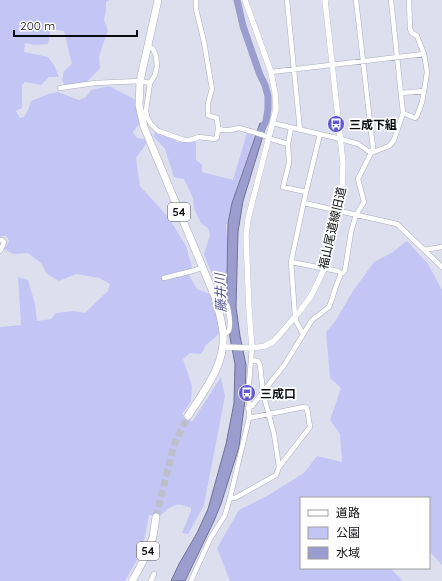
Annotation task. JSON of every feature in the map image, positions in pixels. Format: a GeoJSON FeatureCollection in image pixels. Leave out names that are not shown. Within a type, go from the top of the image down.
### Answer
{"type":"FeatureCollection","features":[{"type":"Feature","properties":{"kind":"main road","name":"54"},"geometry":{"type":"LineString","coordinates":[[158,0],[140,81],[139,105],[144,127],[215,297],[221,316],[226,347],[212,377],[188,416]]}},
{"type":"Feature","properties":{"kind":"main road","name":"54"},"geometry":{"type":"LineString","coordinates":[[132,581],[148,550],[156,517]]}},
{"type":"Feature","properties":{"kind":"street"},"geometry":{"type":"LineString","coordinates":[[148,46],[153,49],[156,56],[157,66],[155,75],[150,83],[146,110],[147,117],[151,124],[158,131],[184,140],[199,137],[215,139],[217,137],[218,128],[217,118],[208,115],[208,104],[212,89],[204,42],[196,9],[196,0]]}},
{"type":"Feature","properties":{"kind":"street"},"geometry":{"type":"LineString","coordinates":[[191,581],[210,539],[225,515],[248,418],[251,360],[249,348],[246,236],[248,219],[267,137],[276,109],[271,72],[245,0]]}},
{"type":"Feature","properties":{"kind":"street"},"geometry":{"type":"LineString","coordinates":[[287,0],[300,130]]}},
{"type":"Feature","properties":{"kind":"street","name":"福山尾道線旧道"},"geometry":{"type":"LineString","coordinates":[[226,347],[249,348],[265,346],[274,341],[311,296],[324,269],[338,211],[342,186],[343,163],[325,0]]}},
{"type":"Feature","properties":{"kind":"street"},"geometry":{"type":"LineString","coordinates":[[248,408],[252,406],[263,393],[284,364],[312,320],[329,307],[334,289],[341,273],[345,270],[351,232],[356,215],[364,202],[358,179],[373,148],[356,0]]}},
{"type":"Feature","properties":{"kind":"street"},"geometry":{"type":"LineString","coordinates":[[371,153],[389,146],[394,140],[403,113],[391,0]]}},
{"type":"Feature","properties":{"kind":"street"},"geometry":{"type":"LineString","coordinates":[[403,113],[415,118],[417,116],[422,102],[427,72],[424,54],[417,36],[410,30],[409,0]]}},
{"type":"Feature","properties":{"kind":"street"},"geometry":{"type":"LineString","coordinates":[[271,72],[424,54]]}},
{"type":"Feature","properties":{"kind":"street"},"geometry":{"type":"LineString","coordinates":[[60,88],[95,83],[140,81],[150,83]]}},
{"type":"Feature","properties":{"kind":"street"},"geometry":{"type":"LineString","coordinates":[[401,93],[424,91]]}},
{"type":"Feature","properties":{"kind":"street"},"geometry":{"type":"LineString","coordinates":[[272,123],[358,144],[371,153]]}},
{"type":"Feature","properties":{"kind":"street"},"geometry":{"type":"LineString","coordinates":[[218,128],[223,130],[238,128],[288,144]]}},
{"type":"Feature","properties":{"kind":"street"},"geometry":{"type":"LineString","coordinates":[[291,128],[288,144],[289,163],[283,187],[306,192]]}},
{"type":"Feature","properties":{"kind":"street"},"geometry":{"type":"LineString","coordinates":[[303,334],[295,316],[291,262],[320,134]]}},
{"type":"Feature","properties":{"kind":"street"},"geometry":{"type":"LineString","coordinates":[[304,203],[397,224],[442,267]]}},
{"type":"Feature","properties":{"kind":"street"},"geometry":{"type":"LineString","coordinates":[[0,240],[4,242],[0,251]]}},
{"type":"Feature","properties":{"kind":"street"},"geometry":{"type":"LineString","coordinates":[[424,250],[442,247]]}},
{"type":"Feature","properties":{"kind":"street"},"geometry":{"type":"LineString","coordinates":[[291,262],[338,271],[341,273]]}},
{"type":"Feature","properties":{"kind":"street"},"geometry":{"type":"LineString","coordinates":[[164,278],[202,268]]}},
{"type":"Feature","properties":{"kind":"street"},"geometry":{"type":"LineString","coordinates":[[223,334],[229,330],[228,305]]}},
{"type":"Feature","properties":{"kind":"street"},"geometry":{"type":"LineString","coordinates":[[251,360],[258,361],[260,365],[263,393],[274,434],[279,468]]}},
{"type":"Feature","properties":{"kind":"street"},"geometry":{"type":"LineString","coordinates":[[230,498],[235,498],[276,475],[279,468],[310,427],[307,408],[304,407],[248,418]]}},
{"type":"Feature","properties":{"kind":"street"},"geometry":{"type":"LineString","coordinates":[[151,581],[154,574]]}},
{"type":"Feature","properties":{"kind":"green space"},"geometry":{"type":"Polygon","coordinates":[[[0,0],[110,0],[106,2],[104,20],[108,31],[99,57],[100,68],[86,83],[65,86],[62,80],[64,71],[72,64],[64,31],[51,29],[48,44],[34,45],[25,43],[24,52],[48,57],[54,65],[59,77],[49,77],[41,85],[25,82],[22,85],[22,108],[16,111],[20,118],[24,117],[31,101],[48,94],[58,92],[79,100],[86,97],[91,90],[109,86],[140,102],[143,119],[133,132],[137,138],[145,139],[146,144],[136,158],[140,186],[169,218],[186,246],[192,267],[189,275],[197,289],[212,295],[225,326],[218,335],[206,345],[201,354],[190,353],[183,359],[192,386],[191,402],[182,414],[192,422],[221,377],[225,396],[204,505],[188,534],[182,533],[191,508],[178,505],[171,507],[160,516],[149,515],[144,541],[138,558],[125,581],[0,581],[0,327],[21,325],[18,277],[28,280],[35,304],[37,321],[51,319],[56,313],[74,311],[85,313],[108,291],[110,284],[99,278],[76,274],[59,281],[47,274],[41,263],[28,253],[13,254],[4,249],[9,241],[6,235],[0,237],[0,0]]]}},
{"type":"Feature","properties":{"kind":"green space"},"geometry":{"type":"Polygon","coordinates":[[[157,131],[173,137],[177,142],[193,139],[196,143],[196,160],[202,165],[202,172],[233,180],[247,133],[255,135],[239,181],[226,226],[232,294],[218,290],[204,254],[210,235],[208,228],[201,223],[194,209],[193,198],[184,179],[174,177],[165,149],[153,136],[157,131]]]}},
{"type":"Feature","properties":{"kind":"green space"},"geometry":{"type":"Polygon","coordinates":[[[407,241],[428,264],[442,290],[442,565],[430,552],[430,497],[300,497],[300,569],[391,569],[403,581],[230,581],[217,548],[239,510],[267,496],[304,473],[317,456],[342,462],[340,434],[330,420],[341,388],[330,378],[326,332],[336,320],[353,291],[374,262],[393,252],[407,241]]]}},
{"type":"Feature","properties":{"kind":"water"},"geometry":{"type":"Polygon","coordinates":[[[260,123],[266,126],[243,201],[238,232],[236,307],[246,365],[245,400],[239,447],[221,504],[185,581],[171,581],[208,509],[226,444],[234,403],[235,364],[230,338],[227,299],[228,223],[232,203],[260,123]]]}},
{"type":"Feature","properties":{"kind":"waterway","name":"藤井川"},"geometry":{"type":"LineString","coordinates":[[237,0],[243,26],[268,96],[266,121],[260,133]]}},
{"type":"Feature","properties":{"kind":"tunnel"},"geometry":{"type":"LineString","coordinates":[[156,517],[174,445],[188,416]]}},
{"type":"Feature","properties":{"kind":"place","name":"三成下組"},"geometry":{"type":"Point","coordinates":[336,124]}},
{"type":"Feature","properties":{"kind":"place","name":"三成口"},"geometry":{"type":"Point","coordinates":[247,393]}}]}
